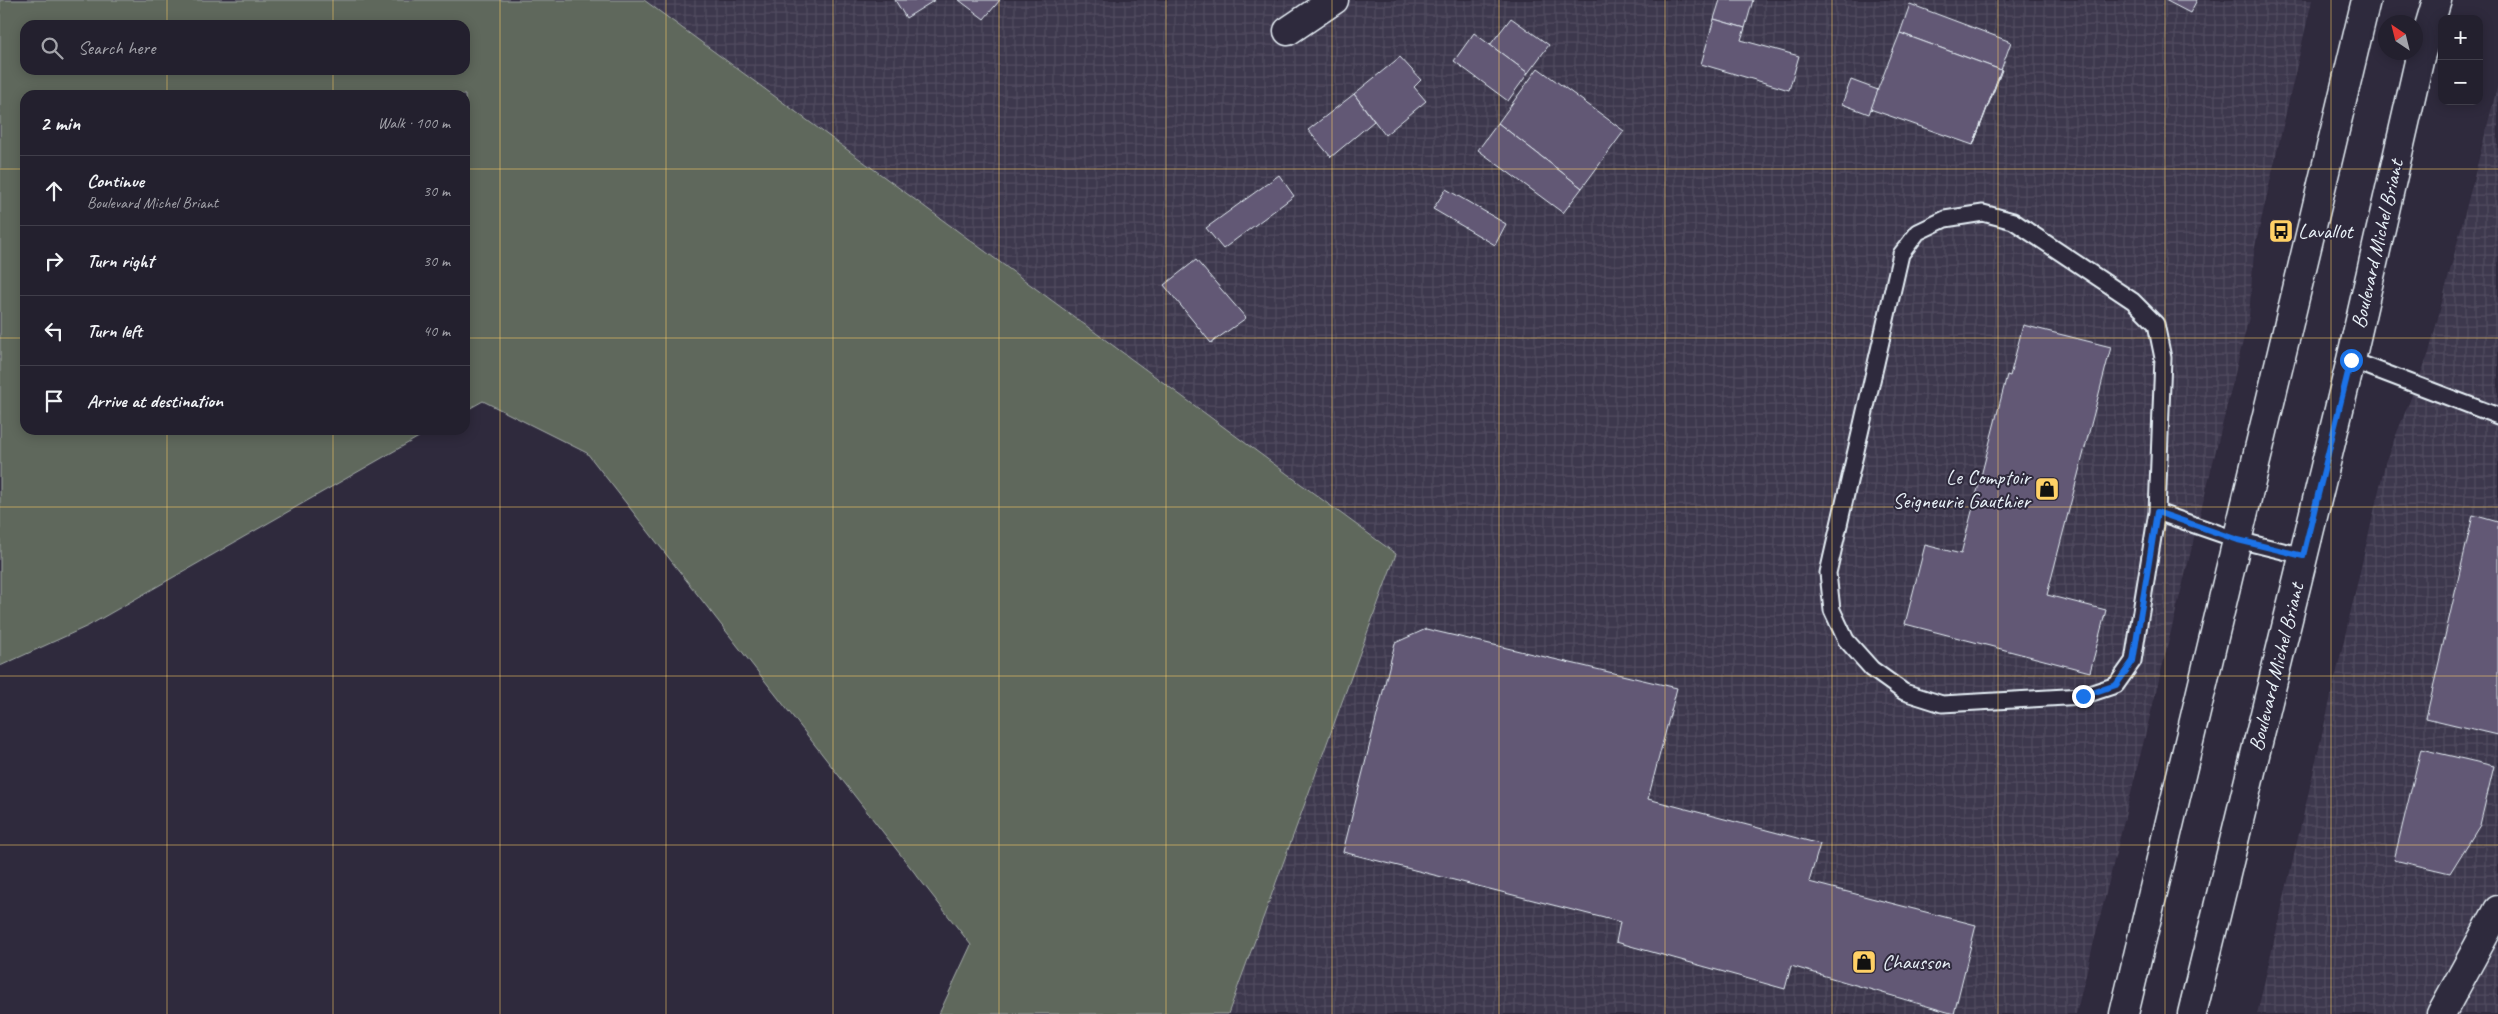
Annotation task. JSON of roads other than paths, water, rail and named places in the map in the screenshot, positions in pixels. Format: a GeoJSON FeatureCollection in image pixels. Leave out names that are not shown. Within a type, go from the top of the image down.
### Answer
{"type":"FeatureCollection","features":[{"type":"Feature","properties":{"kind":"main road"},"geometry":{"type":"LineString","coordinates":[[1288,31],[1334,0]]}},
{"type":"Feature","properties":{"kind":"main road"},"geometry":{"type":"LineString","coordinates":[[2124,1014],[2366,0]]}},
{"type":"Feature","properties":{"kind":"main road","name":"Boulevard Michel Briant"},"geometry":{"type":"LineString","coordinates":[[2192,1014],[2351,360],[2420,57],[2437,0]]}},
{"type":"Feature","properties":{"kind":"main road"},"geometry":{"type":"LineString","coordinates":[[2441,1014],[2498,910]]}},
{"type":"Feature","properties":{"kind":"lane"},"geometry":{"type":"LineString","coordinates":[[1983,213],[2013,221],[2133,301],[2156,324],[2163,358],[2157,512],[2133,661],[2116,685],[2083,696],[1942,704],[1904,692],[1872,669],[1846,640],[1832,610],[1828,573],[1901,254],[1918,232],[1945,219],[1983,213]]}},
{"type":"Feature","properties":{"kind":"lane"},"geometry":{"type":"LineString","coordinates":[[2351,360],[2498,416]]}},
{"type":"Feature","properties":{"kind":"lane"},"geometry":{"type":"LineString","coordinates":[[2157,512],[2238,540],[2303,556]]}},
{"type":"Feature","properties":{"kind":"place","name":"Lavallot"},"geometry":{"type":"Point","coordinates":[2281,231]}},
{"type":"Feature","properties":{"kind":"place","name":"Le Comptoir Seigneurie Gauthier"},"geometry":{"type":"Point","coordinates":[2047,489]}},
{"type":"Feature","properties":{"kind":"place","name":"Chausson"},"geometry":{"type":"Point","coordinates":[1864,962]}}]}
